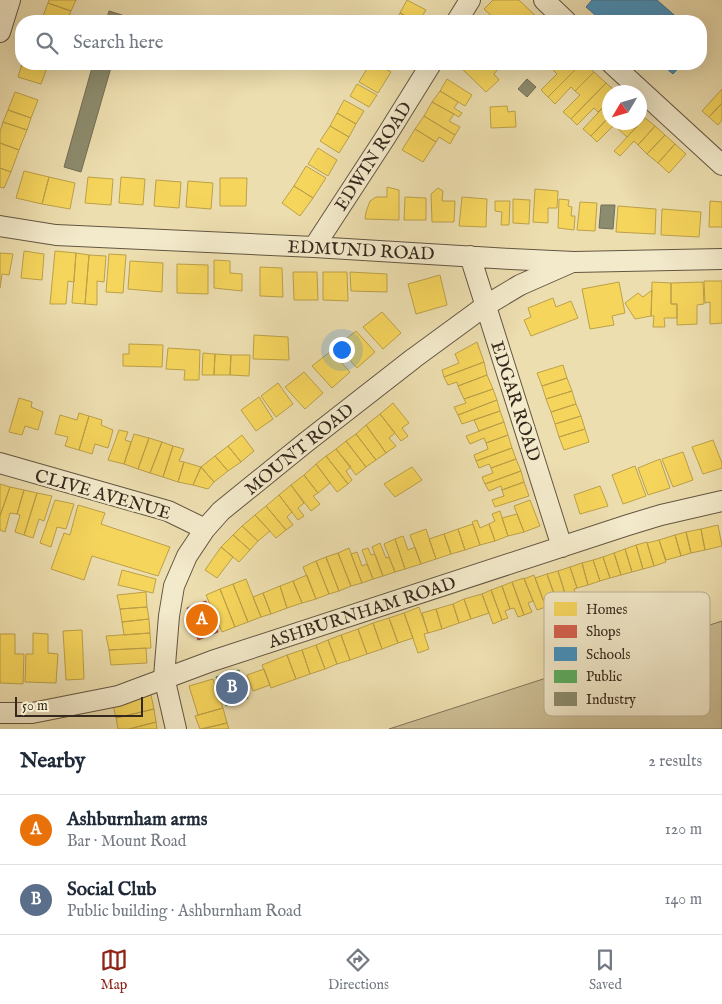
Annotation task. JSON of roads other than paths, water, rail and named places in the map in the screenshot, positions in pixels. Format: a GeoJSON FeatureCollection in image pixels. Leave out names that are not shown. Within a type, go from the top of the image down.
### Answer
{"type":"FeatureCollection","features":[{"type":"Feature","properties":{"kind":"street"},"geometry":{"type":"LineString","coordinates":[[0,32],[10,0]]}},
{"type":"Feature","properties":{"kind":"street"},"geometry":{"type":"LineString","coordinates":[[461,15],[470,0]]}},
{"type":"Feature","properties":{"kind":"street"},"geometry":{"type":"LineString","coordinates":[[544,0],[560,15]]}},
{"type":"Feature","properties":{"kind":"street","name":"EDWIN ROAD"},"geometry":{"type":"LineString","coordinates":[[314,247],[427,70]]}},
{"type":"Feature","properties":{"kind":"street"},"geometry":{"type":"LineString","coordinates":[[619,70],[722,165]]}},
{"type":"Feature","properties":{"kind":"street","name":"EDMUND ROAD"},"geometry":{"type":"LineString","coordinates":[[0,226],[56,235],[574,262],[722,259]]}},
{"type":"Feature","properties":{"kind":"street","name":"EDGAR ROAD"},"geometry":{"type":"LineString","coordinates":[[470,256],[562,547]]}},
{"type":"Feature","properties":{"kind":"street","name":"MOUNT ROAD"},"geometry":{"type":"LineString","coordinates":[[176,729],[164,678],[169,616],[174,586],[187,556],[205,529],[221,511],[305,443],[414,358],[485,306],[520,285],[574,262]]}},
{"type":"Feature","properties":{"kind":"street","name":"CLIVE AVENUE"},"geometry":{"type":"LineString","coordinates":[[0,463],[168,511],[205,529]]}},
{"type":"Feature","properties":{"kind":"street","name":"ASHBURNHAM ROAD"},"geometry":{"type":"LineString","coordinates":[[0,713],[32,713],[118,696],[164,678],[562,547],[662,515],[722,501]]}},
{"type":"Feature","properties":{"kind":"place","name":"Ashburnham arms"},"geometry":{"type":"Point","coordinates":[202,620]}},
{"type":"Feature","properties":{"kind":"place","name":"Social Club"},"geometry":{"type":"Point","coordinates":[232,688]}}]}
